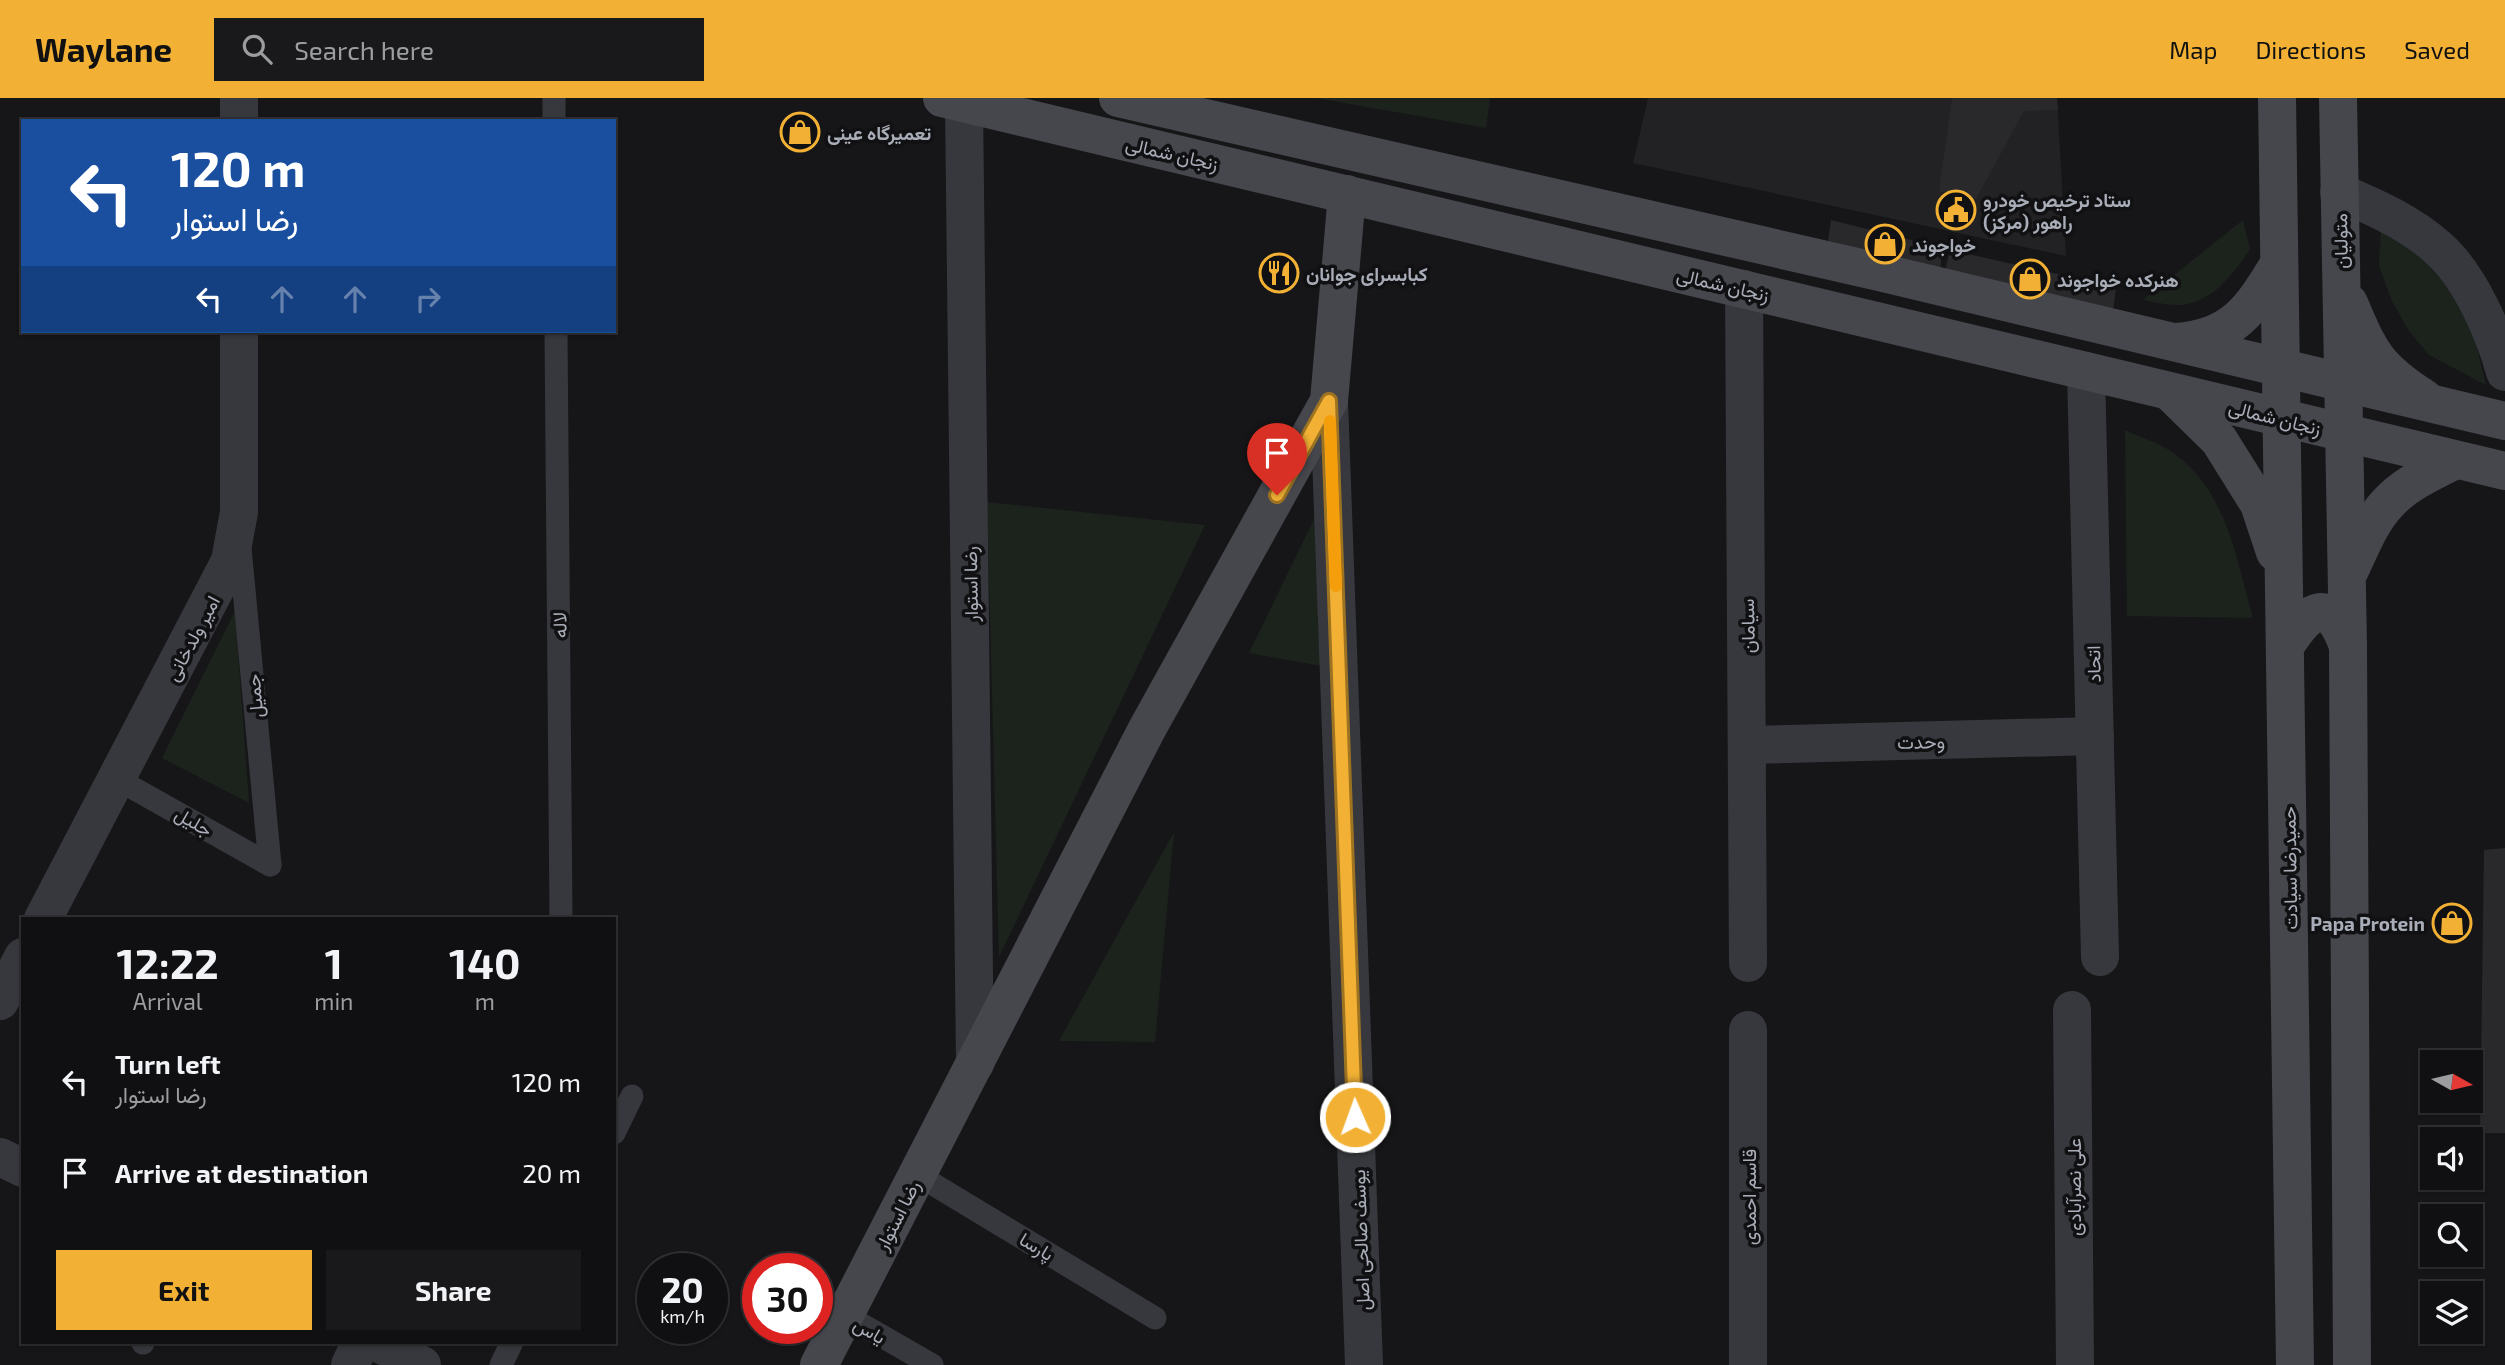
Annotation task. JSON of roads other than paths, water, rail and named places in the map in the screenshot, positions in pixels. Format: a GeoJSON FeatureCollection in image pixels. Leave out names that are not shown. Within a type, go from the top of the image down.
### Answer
{"type":"FeatureCollection","features":[{"type":"Feature","properties":{"kind":"street"},"geometry":{"type":"LineString","coordinates":[[239,98],[239,119]]}},
{"type":"Feature","properties":{"kind":"street"},"geometry":{"type":"LineString","coordinates":[[1118,98],[1865,269],[2343,385],[2505,421]]}},
{"type":"Feature","properties":{"kind":"street"},"geometry":{"type":"LineString","coordinates":[[2277,98],[2282,370]]}},
{"type":"Feature","properties":{"kind":"street","name":"متولیان"},"geometry":{"type":"LineString","coordinates":[[2338,98],[2343,385]]}},
{"type":"Feature","properties":{"kind":"street","name":"زنجان شمالی"},"geometry":{"type":"LineString","coordinates":[[956,100],[2505,471]]}},
{"type":"Feature","properties":{"kind":"street","name":"رضا استوار"},"geometry":{"type":"LineString","coordinates":[[956,100],[975,1064]]}},
{"type":"Feature","properties":{"kind":"street"},"geometry":{"type":"LineString","coordinates":[[2339,192],[2387,213],[2440,249],[2482,312],[2505,372]]}},
{"type":"Feature","properties":{"kind":"street","name":"رضا استوار"},"geometry":{"type":"LineString","coordinates":[[819,1365],[1147,729],[1329,401],[1347,194]]}},
{"type":"Feature","properties":{"kind":"street"},"geometry":{"type":"LineString","coordinates":[[2168,342],[2201,340],[2231,327],[2258,300],[2280,264]]}},
{"type":"Feature","properties":{"kind":"street"},"geometry":{"type":"LineString","coordinates":[[2341,284],[2369,351],[2397,380],[2435,405]]}},
{"type":"Feature","properties":{"kind":"street","name":"سیامان"},"geometry":{"type":"LineString","coordinates":[[1744,289],[1748,963]]}},
{"type":"Feature","properties":{"kind":"street","name":"امیر ولدخانی"},"geometry":{"type":"LineString","coordinates":[[44,917],[225,575],[238,527],[239,333]]}},
{"type":"Feature","properties":{"kind":"street","name":"حمیدرضا سیادت"},"geometry":{"type":"LineString","coordinates":[[2282,370],[2295,1365]]}},
{"type":"Feature","properties":{"kind":"street","name":"اتحاد"},"geometry":{"type":"LineString","coordinates":[[2086,371],[2100,957]]}},
{"type":"Feature","properties":{"kind":"street"},"geometry":{"type":"LineString","coordinates":[[2343,385],[2348,646],[2352,1365]]}},
{"type":"Feature","properties":{"kind":"street"},"geometry":{"type":"LineString","coordinates":[[2170,392],[2219,440],[2259,505],[2285,584]]}},
{"type":"Feature","properties":{"kind":"street","name":"یوسف صالحی اصل"},"geometry":{"type":"LineString","coordinates":[[1329,401],[1364,1365]]}},
{"type":"Feature","properties":{"kind":"street"},"geometry":{"type":"LineString","coordinates":[[2347,575],[2368,532],[2389,502],[2415,482],[2455,460]]}},
{"type":"Feature","properties":{"kind":"street"},"geometry":{"type":"LineString","coordinates":[[2286,645],[2307,617],[2316,611],[2324,611],[2336,618],[2348,646]]}},
{"type":"Feature","properties":{"kind":"street","name":"وحدت"},"geometry":{"type":"LineString","coordinates":[[1748,745],[2095,736]]}},
{"type":"Feature","properties":{"kind":"street"},"geometry":{"type":"LineString","coordinates":[[0,1001],[21,961]]}},
{"type":"Feature","properties":{"kind":"street","name":"علی نصرآبادی"},"geometry":{"type":"LineString","coordinates":[[2072,1010],[2075,1365]]}},
{"type":"Feature","properties":{"kind":"street","name":"قاسم احمدی"},"geometry":{"type":"LineString","coordinates":[[1748,1030],[1748,1365]]}},
{"type":"Feature","properties":{"kind":"street"},"geometry":{"type":"LineString","coordinates":[[0,1157],[21,1167]]}},
{"type":"Feature","properties":{"kind":"street"},"geometry":{"type":"LineString","coordinates":[[350,1365],[359,1344]]}},
{"type":"Feature","properties":{"kind":"street"},"geometry":{"type":"LineString","coordinates":[[380,1344],[422,1365]]}},
{"type":"Feature","properties":{"kind":"lane"},"geometry":{"type":"LineString","coordinates":[[554,98],[554,119]]}},
{"type":"Feature","properties":{"kind":"lane","name":"لاله"},"geometry":{"type":"LineString","coordinates":[[556,333],[561,917]]}},
{"type":"Feature","properties":{"kind":"lane","name":"جمیل"},"geometry":{"type":"LineString","coordinates":[[238,527],[270,865]]}},
{"type":"Feature","properties":{"kind":"lane","name":"جلیل"},"geometry":{"type":"LineString","coordinates":[[117,779],[270,865]]}},
{"type":"Feature","properties":{"kind":"lane"},"geometry":{"type":"LineString","coordinates":[[616,1129],[632,1096]]}},
{"type":"Feature","properties":{"kind":"lane","name":"پارسا"},"geometry":{"type":"LineString","coordinates":[[918,1175],[1155,1318]]}},
{"type":"Feature","properties":{"kind":"lane","name":"یاس"},"geometry":{"type":"LineString","coordinates":[[845,1315],[932,1365]]}},
{"type":"Feature","properties":{"kind":"lane"},"geometry":{"type":"LineString","coordinates":[[500,1365],[511,1344]]}},
{"type":"Feature","properties":{"kind":"place","name":"تعمیرگاه عینی"},"geometry":{"type":"Point","coordinates":[800,132]}},
{"type":"Feature","properties":{"kind":"place","name":"ستاد ترخیص خودرو راهور (مرکز)"},"geometry":{"type":"Point","coordinates":[1956,210]}},
{"type":"Feature","properties":{"kind":"place","name":"خواجوند"},"geometry":{"type":"Point","coordinates":[1885,244]}},
{"type":"Feature","properties":{"kind":"place","name":"کبابسرای جوانان"},"geometry":{"type":"Point","coordinates":[1279,273]}},
{"type":"Feature","properties":{"kind":"place","name":"هنرکده خواجوند"},"geometry":{"type":"Point","coordinates":[2030,279]}},
{"type":"Feature","properties":{"kind":"place","name":"Papa Protein"},"geometry":{"type":"Point","coordinates":[2452,923]}}]}
